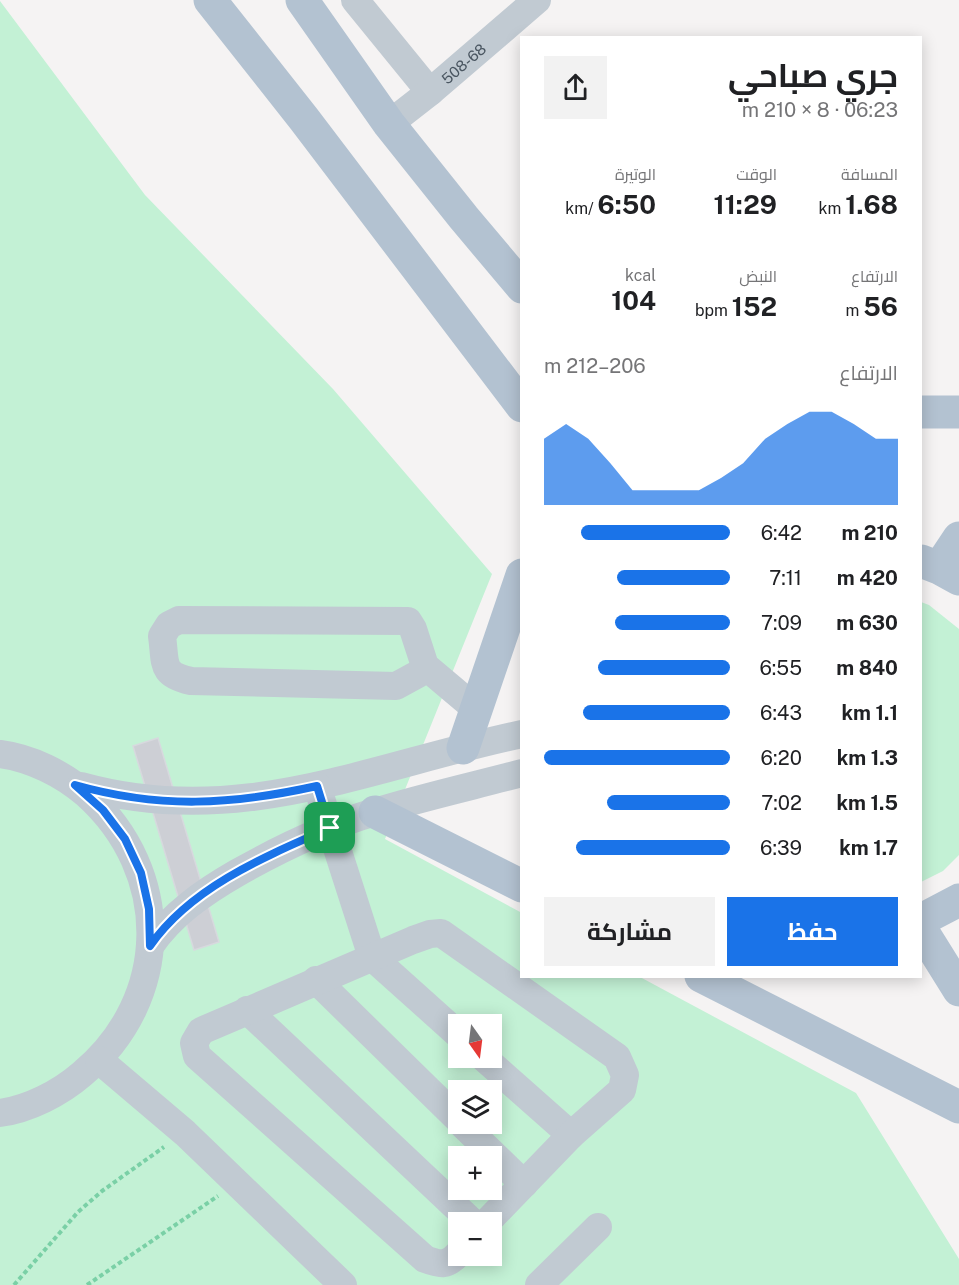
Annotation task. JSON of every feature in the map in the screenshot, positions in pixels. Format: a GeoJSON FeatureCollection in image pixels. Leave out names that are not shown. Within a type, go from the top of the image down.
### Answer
{"type":"FeatureCollection","features":[{"type":"Feature","properties":{"kind":"main road"},"geometry":{"type":"LineString","coordinates":[[210,0],[304,119],[520,403]]}},
{"type":"Feature","properties":{"kind":"main road"},"geometry":{"type":"LineString","coordinates":[[302,0],[389,124],[520,285]]}},
{"type":"Feature","properties":{"kind":"main road"},"geometry":{"type":"LineString","coordinates":[[922,412],[959,412]]}},
{"type":"Feature","properties":{"kind":"main road"},"geometry":{"type":"LineString","coordinates":[[940,569],[959,538]]}},
{"type":"Feature","properties":{"kind":"main road"},"geometry":{"type":"LineString","coordinates":[[463,748],[520,581]]}},
{"type":"Feature","properties":{"kind":"main road"},"geometry":{"type":"LineString","coordinates":[[375,812],[520,885]]}},
{"type":"Feature","properties":{"kind":"main road"},"geometry":{"type":"LineString","coordinates":[[922,919],[959,900]]}},
{"type":"Feature","properties":{"kind":"main road"},"geometry":{"type":"LineString","coordinates":[[922,931],[959,990]]}},
{"type":"Feature","properties":{"kind":"main road"},"geometry":{"type":"LineString","coordinates":[[705,978],[959,1107]]}},
{"type":"Feature","properties":{"kind":"street"},"geometry":{"type":"LineString","coordinates":[[355,0],[430,92]]}},
{"type":"Feature","properties":{"kind":"street","name":"508-68"},"geometry":{"type":"LineString","coordinates":[[389,124],[430,92],[537,0]]}},
{"type":"Feature","properties":{"kind":"street"},"geometry":{"type":"LineString","coordinates":[[425,666],[418,674],[396,686],[191,681],[175,677],[168,671],[162,636],[169,625],[179,620],[408,621],[413,629],[425,666],[476,709]]}},
{"type":"Feature","properties":{"kind":"street"},"geometry":{"type":"LineString","coordinates":[[75,785],[124,797],[185,802],[246,799],[317,786],[520,734]]}},
{"type":"Feature","properties":{"kind":"street"},"geometry":{"type":"LineString","coordinates":[[463,748],[472,786]]}},
{"type":"Feature","properties":{"kind":"street"},"geometry":{"type":"LineString","coordinates":[[0,754],[43,766],[75,785],[103,810],[125,839],[141,873],[149,909],[150,946],[145,978],[135,1008],[119,1035],[99,1060],[71,1083],[39,1101],[0,1113]]}},
{"type":"Feature","properties":{"kind":"street"},"geometry":{"type":"LineString","coordinates":[[150,946],[177,915],[205,893],[280,850],[330,828],[375,812],[520,774]]}},
{"type":"Feature","properties":{"kind":"street"},"geometry":{"type":"LineString","coordinates":[[317,786],[372,957],[448,1025]]}},
{"type":"Feature","properties":{"kind":"street"},"geometry":{"type":"LineString","coordinates":[[448,1262],[439,1264],[425,1259],[197,1056],[194,1043],[201,1030],[413,939],[441,933],[617,1057],[625,1075],[622,1090],[571,1135],[497,1212]]}},
{"type":"Feature","properties":{"kind":"street"},"geometry":{"type":"LineString","coordinates":[[316,980],[448,1109]]}},
{"type":"Feature","properties":{"kind":"street"},"geometry":{"type":"LineString","coordinates":[[247,1010],[461,1212]]}},
{"type":"Feature","properties":{"kind":"street"},"geometry":{"type":"LineString","coordinates":[[99,1060],[185,1133],[343,1285]]}},
{"type":"Feature","properties":{"kind":"street"},"geometry":{"type":"LineString","coordinates":[[495,1068],[571,1135]]}},
{"type":"Feature","properties":{"kind":"street"},"geometry":{"type":"LineString","coordinates":[[472,1134],[524,1184]]}},
{"type":"Feature","properties":{"kind":"street"},"geometry":{"type":"LineString","coordinates":[[538,1285],[598,1227]]}},
{"type":"Feature","properties":{"kind":"path"},"geometry":{"type":"LineString","coordinates":[[15,1285],[78,1212],[102,1191],[185,1133]]}},
{"type":"Feature","properties":{"kind":"path"},"geometry":{"type":"LineString","coordinates":[[87,1285],[238,1183]]}},
{"type":"Feature","properties":{"kind":"green space"},"geometry":{"type":"Polygon","coordinates":[[[0,1],[145,195],[333,389],[492,574],[385,839],[520,912],[520,978],[642,978],[856,1093],[959,1259],[959,1285],[0,1285],[0,1]]]}},
{"type":"Feature","properties":{"kind":"green space"},"geometry":{"type":"Polygon","coordinates":[[[922,602],[929,605],[959,629],[959,855],[943,871],[922,882],[922,602]]]}},
{"type":"Feature","properties":{"kind":"building"},"geometry":{"type":"Polygon","coordinates":[[[158,738],[219,942],[194,950],[133,746],[158,738]]]}},
{"type":"Feature","properties":{"kind":"route"},"geometry":{"type":"LineString","coordinates":[[75,785],[124,797],[177,802],[246,799],[317,786],[330,828],[280,850],[205,893],[177,915],[150,946],[149,909],[141,873],[125,839],[103,810],[75,785]]}}]}
